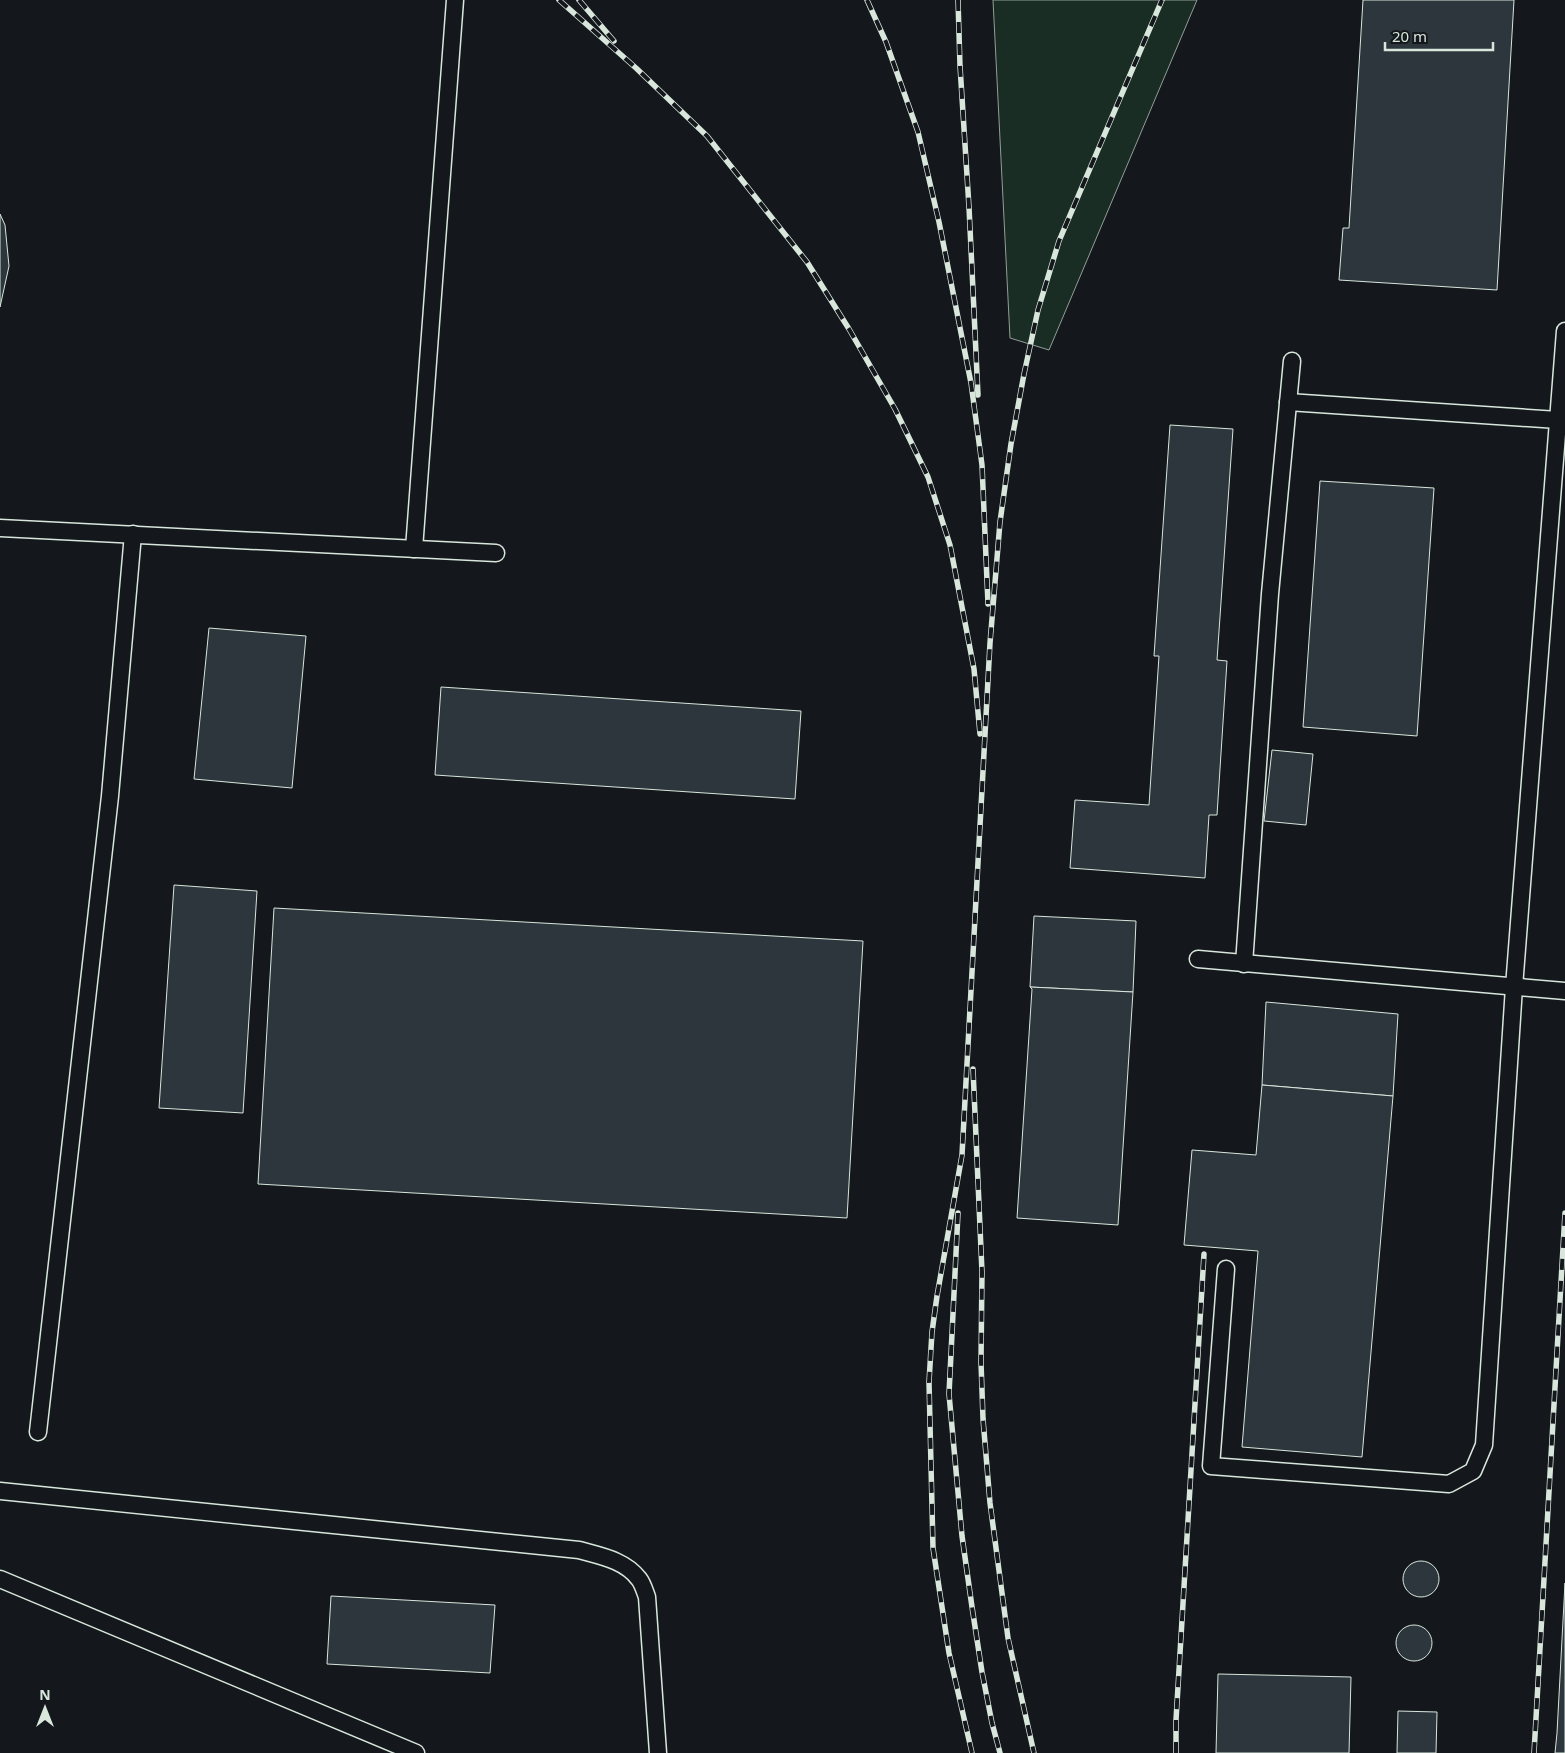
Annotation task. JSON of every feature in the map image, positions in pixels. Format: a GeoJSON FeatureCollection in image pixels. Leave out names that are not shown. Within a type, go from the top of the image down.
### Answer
{"type":"FeatureCollection","features":[{"type":"Feature","properties":{"kind":"lane"},"geometry":{"type":"LineString","coordinates":[[414,549],[455,0]]}},
{"type":"Feature","properties":{"kind":"lane"},"geometry":{"type":"LineString","coordinates":[[1226,1269],[1211,1466],[1449,1484],[1473,1471],[1484,1445],[1514,988],[1565,331]]}},
{"type":"Feature","properties":{"kind":"lane"},"geometry":{"type":"LineString","coordinates":[[1244,964],[1270,594],[1292,362]]}},
{"type":"Feature","properties":{"kind":"lane"},"geometry":{"type":"LineString","coordinates":[[1288,402],[1558,420]]}},
{"type":"Feature","properties":{"kind":"lane"},"geometry":{"type":"LineString","coordinates":[[0,528],[496,553]]}},
{"type":"Feature","properties":{"kind":"lane"},"geometry":{"type":"LineString","coordinates":[[38,1432],[110,796],[133,534]]}},
{"type":"Feature","properties":{"kind":"lane"},"geometry":{"type":"LineString","coordinates":[[1198,959],[1565,991]]}},
{"type":"Feature","properties":{"kind":"lane"},"geometry":{"type":"LineString","coordinates":[[0,1491],[578,1550],[606,1557],[625,1566],[640,1579],[647,1597],[658,1753]]}},
{"type":"Feature","properties":{"kind":"lane"},"geometry":{"type":"LineString","coordinates":[[0,1579],[416,1753]]}},
{"type":"Feature","properties":{"kind":"green space"},"geometry":{"type":"Polygon","coordinates":[[[993,0],[1197,0],[1049,350],[1010,338],[993,0]]]}},
{"type":"Feature","properties":{"kind":"building"},"geometry":{"type":"Polygon","coordinates":[[[1363,0],[1514,0],[1497,290],[1339,280],[1343,228],[1349,228],[1363,0]]]}},
{"type":"Feature","properties":{"kind":"building"},"geometry":{"type":"Polygon","coordinates":[[[0,214],[5,225],[9,266],[0,307],[0,214]]]}},
{"type":"Feature","properties":{"kind":"building"},"geometry":{"type":"Polygon","coordinates":[[[1170,425],[1233,429],[1217,660],[1227,661],[1217,815],[1209,815],[1205,878],[1070,868],[1075,800],[1149,805],[1159,656],[1154,656],[1170,425]]]}},
{"type":"Feature","properties":{"kind":"building"},"geometry":{"type":"Polygon","coordinates":[[[1320,481],[1434,488],[1417,736],[1303,727],[1320,481]]]}},
{"type":"Feature","properties":{"kind":"building"},"geometry":{"type":"Polygon","coordinates":[[[209,628],[306,636],[292,788],[194,779],[209,628]]]}},
{"type":"Feature","properties":{"kind":"building"},"geometry":{"type":"Polygon","coordinates":[[[441,687],[801,711],[795,799],[435,775],[441,687]]]}},
{"type":"Feature","properties":{"kind":"building"},"geometry":{"type":"Polygon","coordinates":[[[1272,750],[1313,754],[1306,825],[1264,821],[1272,750]]]}},
{"type":"Feature","properties":{"kind":"building"},"geometry":{"type":"Polygon","coordinates":[[[174,885],[257,891],[243,1113],[159,1108],[174,885]]]}},
{"type":"Feature","properties":{"kind":"building"},"geometry":{"type":"Polygon","coordinates":[[[274,908],[863,941],[847,1218],[258,1184],[274,908]]]}},
{"type":"Feature","properties":{"kind":"building"},"geometry":{"type":"Polygon","coordinates":[[[1034,916],[1136,921],[1133,992],[1030,987],[1034,916]]]}},
{"type":"Feature","properties":{"kind":"building"},"geometry":{"type":"Polygon","coordinates":[[[1030,987],[1133,992],[1118,1225],[1017,1218],[1032,989],[1030,987]]]}},
{"type":"Feature","properties":{"kind":"building"},"geometry":{"type":"Polygon","coordinates":[[[1266,1002],[1398,1014],[1393,1096],[1262,1085],[1266,1002]]]}},
{"type":"Feature","properties":{"kind":"building"},"geometry":{"type":"Polygon","coordinates":[[[1262,1085],[1393,1096],[1362,1457],[1242,1447],[1258,1251],[1184,1245],[1192,1150],[1256,1155],[1262,1085]]]}},
{"type":"Feature","properties":{"kind":"building"},"geometry":{"type":"Polygon","coordinates":[[[1421,1561],[1428,1562],[1434,1566],[1438,1572],[1438,1586],[1434,1592],[1428,1596],[1421,1597],[1414,1596],[1408,1592],[1404,1586],[1403,1579],[1404,1572],[1408,1566],[1414,1562],[1421,1561]]]}},
{"type":"Feature","properties":{"kind":"building"},"geometry":{"type":"Polygon","coordinates":[[[1565,1583],[1565,1753],[1555,1753],[1557,1733],[1565,1583]]]}},
{"type":"Feature","properties":{"kind":"building"},"geometry":{"type":"Polygon","coordinates":[[[331,1596],[495,1605],[490,1673],[327,1664],[331,1596]]]}},
{"type":"Feature","properties":{"kind":"building"},"geometry":{"type":"Polygon","coordinates":[[[1414,1625],[1421,1626],[1427,1630],[1431,1636],[1431,1650],[1427,1656],[1421,1660],[1414,1661],[1407,1660],[1401,1656],[1397,1650],[1396,1643],[1397,1636],[1401,1630],[1407,1626],[1414,1625]]]}},
{"type":"Feature","properties":{"kind":"building"},"geometry":{"type":"Polygon","coordinates":[[[1218,1674],[1351,1677],[1349,1753],[1216,1753],[1218,1674]]]}},
{"type":"Feature","properties":{"kind":"building"},"geometry":{"type":"Polygon","coordinates":[[[1398,1711],[1437,1712],[1436,1753],[1397,1753],[1398,1711]]]}},
{"type":"Feature","properties":{"kind":"railway"},"geometry":{"type":"LineString","coordinates":[[559,0],[636,68],[707,136],[807,262],[849,329],[895,409],[928,477],[950,545],[974,669],[980,734]]}},
{"type":"Feature","properties":{"kind":"railway"},"geometry":{"type":"LineString","coordinates":[[579,0],[614,41]]}},
{"type":"Feature","properties":{"kind":"railway"},"geometry":{"type":"LineString","coordinates":[[867,0],[886,42],[918,132],[939,222],[971,383],[982,465],[988,604]]}},
{"type":"Feature","properties":{"kind":"railway"},"geometry":{"type":"LineString","coordinates":[[958,0],[978,395]]}},
{"type":"Feature","properties":{"kind":"railway"},"geometry":{"type":"LineString","coordinates":[[972,1753],[949,1653],[933,1548],[929,1382],[932,1332],[937,1296],[962,1155],[990,643],[1000,522],[1011,444],[1024,374],[1038,310],[1059,241],[1162,0]]}},
{"type":"Feature","properties":{"kind":"railway"},"geometry":{"type":"LineString","coordinates":[[973,1069],[982,1272],[981,1362],[983,1419],[990,1503],[1008,1638],[1034,1753]]}},
{"type":"Feature","properties":{"kind":"railway"},"geometry":{"type":"LineString","coordinates":[[958,1213],[949,1394],[962,1536],[972,1607],[982,1672],[1000,1753]]}},
{"type":"Feature","properties":{"kind":"railway"},"geometry":{"type":"LineString","coordinates":[[1534,1753],[1565,1213]]}},
{"type":"Feature","properties":{"kind":"railway"},"geometry":{"type":"LineString","coordinates":[[1176,1753],[1176,1720],[1204,1254]]}}]}
